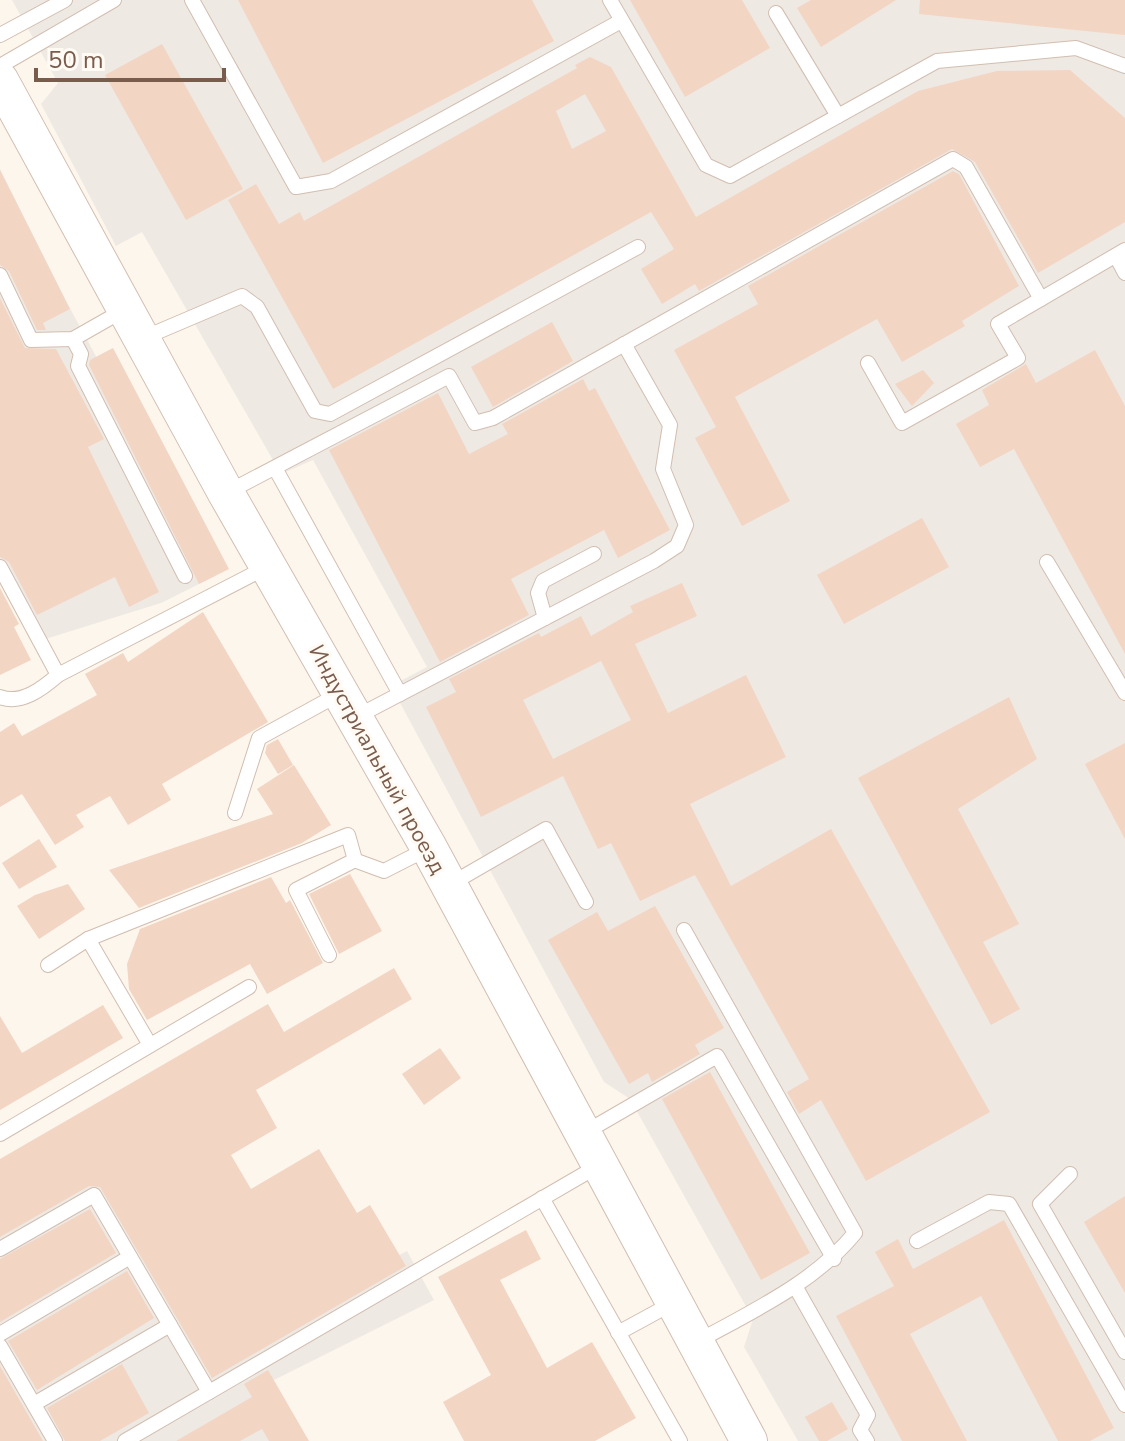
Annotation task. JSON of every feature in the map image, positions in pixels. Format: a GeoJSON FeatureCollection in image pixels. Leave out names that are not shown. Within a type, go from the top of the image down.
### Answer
{"type":"FeatureCollection","features":[{"type":"Feature","properties":{"kind":"street","name":"Индустриальный проезд"},"geometry":{"type":"LineString","coordinates":[[0,80],[267,567],[429,848],[581,1135],[749,1441]]}},
{"type":"Feature","properties":{"kind":"lane"},"geometry":{"type":"LineString","coordinates":[[0,35],[65,0]]}},
{"type":"Feature","properties":{"kind":"lane"},"geometry":{"type":"LineString","coordinates":[[0,66],[114,0]]}},
{"type":"Feature","properties":{"kind":"lane"},"geometry":{"type":"LineString","coordinates":[[192,0],[296,187],[331,181],[621,21]]}},
{"type":"Feature","properties":{"kind":"lane"},"geometry":{"type":"LineString","coordinates":[[610,0],[706,165],[730,176],[937,61],[1076,48],[1125,66]]}},
{"type":"Feature","properties":{"kind":"lane"},"geometry":{"type":"LineString","coordinates":[[776,13],[838,116]]}},
{"type":"Feature","properties":{"kind":"lane"},"geometry":{"type":"LineString","coordinates":[[226,493],[449,376],[475,423],[493,418],[953,159],[966,167],[1041,299]]}},
{"type":"Feature","properties":{"kind":"lane"},"geometry":{"type":"LineString","coordinates":[[0,275],[31,340],[73,339],[242,296],[257,307],[315,411],[330,414],[638,247]]}},
{"type":"Feature","properties":{"kind":"lane"},"geometry":{"type":"LineString","coordinates":[[868,363],[902,423],[1018,358],[998,324],[1120,253],[1125,273]]}},
{"type":"Feature","properties":{"kind":"lane"},"geometry":{"type":"LineString","coordinates":[[73,339],[81,354],[78,366],[185,576]]}},
{"type":"Feature","properties":{"kind":"lane"},"geometry":{"type":"LineString","coordinates":[[235,813],[259,738],[349,705],[400,694],[677,546],[686,525],[663,469],[670,425],[624,344]]}},
{"type":"Feature","properties":{"kind":"lane"},"geometry":{"type":"LineString","coordinates":[[275,468],[400,694]]}},
{"type":"Feature","properties":{"kind":"lane"},"geometry":{"type":"LineString","coordinates":[[545,618],[538,593],[543,581],[594,554]]}},
{"type":"Feature","properties":{"kind":"lane"},"geometry":{"type":"LineString","coordinates":[[1047,562],[1125,693]]}},
{"type":"Feature","properties":{"kind":"lane"},"geometry":{"type":"LineString","coordinates":[[0,567],[58,675]]}},
{"type":"Feature","properties":{"kind":"lane"},"geometry":{"type":"LineString","coordinates":[[0,697],[9,700],[37,693],[58,675],[267,567]]}},
{"type":"Feature","properties":{"kind":"lane"},"geometry":{"type":"LineString","coordinates":[[449,885],[546,829],[586,902]]}},
{"type":"Feature","properties":{"kind":"lane"},"geometry":{"type":"LineString","coordinates":[[48,965],[88,939],[332,839],[348,835],[354,860]]}},
{"type":"Feature","properties":{"kind":"lane"},"geometry":{"type":"LineString","coordinates":[[329,955],[296,890],[354,860],[384,871],[429,848]]}},
{"type":"Feature","properties":{"kind":"lane"},"geometry":{"type":"LineString","coordinates":[[684,930],[855,1233],[834,1259],[795,1286],[695,1343]]}},
{"type":"Feature","properties":{"kind":"lane"},"geometry":{"type":"LineString","coordinates":[[88,939],[150,1045]]}},
{"type":"Feature","properties":{"kind":"lane"},"geometry":{"type":"LineString","coordinates":[[0,1134],[249,987]]}},
{"type":"Feature","properties":{"kind":"lane"},"geometry":{"type":"LineString","coordinates":[[581,1135],[717,1056],[834,1259]]}},
{"type":"Feature","properties":{"kind":"lane"},"geometry":{"type":"LineString","coordinates":[[125,1441],[598,1166]]}},
{"type":"Feature","properties":{"kind":"lane"},"geometry":{"type":"LineString","coordinates":[[1070,1174],[1040,1204],[1125,1352]]}},
{"type":"Feature","properties":{"kind":"lane"},"geometry":{"type":"LineString","coordinates":[[0,1249],[94,1195],[209,1392]]}},
{"type":"Feature","properties":{"kind":"lane"},"geometry":{"type":"LineString","coordinates":[[542,1198],[680,1441]]}},
{"type":"Feature","properties":{"kind":"lane"},"geometry":{"type":"LineString","coordinates":[[917,1241],[989,1202],[1009,1204],[1125,1405]]}},
{"type":"Feature","properties":{"kind":"lane"},"geometry":{"type":"LineString","coordinates":[[0,1334],[130,1257]]}},
{"type":"Feature","properties":{"kind":"lane"},"geometry":{"type":"LineString","coordinates":[[795,1286],[868,1415],[860,1430],[867,1441]]}},
{"type":"Feature","properties":{"kind":"lane"},"geometry":{"type":"LineString","coordinates":[[618,1333],[673,1303]]}},
{"type":"Feature","properties":{"kind":"lane"},"geometry":{"type":"LineString","coordinates":[[34,1404],[170,1325]]}},
{"type":"Feature","properties":{"kind":"lane"},"geometry":{"type":"LineString","coordinates":[[0,1346],[55,1441]]}},
{"type":"Feature","properties":{"kind":"shaded area"},"geometry":{"type":"Polygon","coordinates":[[[12,0],[1125,0],[1125,1441],[798,1441],[744,1347],[753,1319],[630,1099],[604,1082],[391,686],[427,667],[313,460],[281,474],[142,232],[116,246],[41,104],[58,83],[12,0]]]}},
{"type":"Feature","properties":{"kind":"shaded area"},"geometry":{"type":"Polygon","coordinates":[[[0,169],[66,301],[215,576],[161,603],[39,641],[0,567],[0,169]]]}},
{"type":"Feature","properties":{"kind":"shaded area"},"geometry":{"type":"Polygon","coordinates":[[[128,1104],[250,1332],[407,1251],[434,1300],[258,1388],[286,1441],[0,1441],[0,1174],[128,1104]]]}},
{"type":"Feature","properties":{"kind":"building"},"geometry":{"type":"Polygon","coordinates":[[[238,0],[532,0],[554,41],[323,163],[238,0]]]}},
{"type":"Feature","properties":{"kind":"building"},"geometry":{"type":"Polygon","coordinates":[[[630,0],[742,0],[770,48],[685,97],[630,0]]]}},
{"type":"Feature","properties":{"kind":"building"},"geometry":{"type":"Polygon","coordinates":[[[811,0],[896,0],[821,47],[797,8],[811,0]]]}},
{"type":"Feature","properties":{"kind":"building"},"geometry":{"type":"Polygon","coordinates":[[[920,0],[1125,0],[1125,35],[919,14],[920,0]]]}},
{"type":"Feature","properties":{"kind":"building"},"geometry":{"type":"Polygon","coordinates":[[[162,44],[243,189],[186,220],[105,75],[162,44]]]}},
{"type":"Feature","properties":{"kind":"building"},"geometry":{"type":"Polygon","coordinates":[[[590,57],[611,67],[696,217],[918,91],[997,71],[1070,70],[1125,118],[1125,222],[1038,273],[975,162],[952,149],[699,291],[695,284],[662,304],[641,269],[674,249],[651,212],[333,389],[228,200],[256,184],[279,224],[300,212],[304,221],[577,68],[575,65],[590,57]],[[585,94],[556,111],[572,149],[606,131],[585,94]]]}},
{"type":"Feature","properties":{"kind":"building"},"geometry":{"type":"Polygon","coordinates":[[[0,170],[70,309],[43,323],[46,330],[37,330],[9,271],[0,265],[0,170]]]}},
{"type":"Feature","properties":{"kind":"building"},"geometry":{"type":"Polygon","coordinates":[[[953,171],[959,174],[1019,286],[962,321],[965,326],[902,362],[877,319],[735,397],[790,501],[742,526],[695,438],[716,427],[674,350],[758,304],[748,286],[953,171]]]}},
{"type":"Feature","properties":{"kind":"building"},"geometry":{"type":"Polygon","coordinates":[[[0,298],[25,348],[56,349],[104,439],[88,447],[159,592],[129,607],[115,577],[37,615],[9,562],[0,557],[0,298]]]}},
{"type":"Feature","properties":{"kind":"building"},"geometry":{"type":"Polygon","coordinates":[[[552,322],[573,361],[493,407],[471,367],[552,322]]]}},
{"type":"Feature","properties":{"kind":"building"},"geometry":{"type":"Polygon","coordinates":[[[113,348],[229,569],[199,584],[89,365],[90,360],[113,348]]]}},
{"type":"Feature","properties":{"kind":"building"},"geometry":{"type":"Polygon","coordinates":[[[1095,350],[1125,406],[1125,654],[1014,449],[980,467],[956,424],[989,405],[982,390],[1026,364],[1036,383],[1095,350]]]}},
{"type":"Feature","properties":{"kind":"building"},"geometry":{"type":"Polygon","coordinates":[[[923,370],[934,383],[912,406],[895,384],[923,370]]]}},
{"type":"Feature","properties":{"kind":"building"},"geometry":{"type":"Polygon","coordinates":[[[583,379],[589,391],[595,388],[670,530],[618,558],[604,530],[511,579],[529,615],[440,662],[329,450],[438,393],[469,454],[508,434],[502,424],[583,379]]]}},
{"type":"Feature","properties":{"kind":"building"},"geometry":{"type":"Polygon","coordinates":[[[922,518],[949,567],[844,624],[817,575],[922,518]]]}},
{"type":"Feature","properties":{"kind":"building"},"geometry":{"type":"Polygon","coordinates":[[[682,583],[697,616],[635,644],[668,713],[746,675],[786,757],[690,804],[731,886],[831,829],[990,1112],[866,1181],[821,1100],[799,1114],[787,1092],[809,1079],[695,875],[640,901],[611,843],[598,849],[563,776],[481,817],[426,707],[456,692],[449,679],[539,633],[541,637],[581,616],[591,636],[633,612],[630,606],[682,583]],[[601,661],[523,700],[553,759],[631,720],[601,661]]]}},
{"type":"Feature","properties":{"kind":"building"},"geometry":{"type":"Polygon","coordinates":[[[0,588],[19,624],[14,627],[31,660],[0,675],[0,588]]]}},
{"type":"Feature","properties":{"kind":"building"},"geometry":{"type":"Polygon","coordinates":[[[203,612],[268,722],[162,784],[171,800],[128,825],[110,796],[76,815],[84,827],[55,845],[22,794],[0,807],[0,732],[14,723],[22,736],[97,695],[85,674],[123,653],[128,662],[203,612]]]}},
{"type":"Feature","properties":{"kind":"building"},"geometry":{"type":"Polygon","coordinates":[[[1009,697],[1037,759],[958,809],[1019,924],[983,942],[1020,1009],[991,1025],[858,778],[1009,697]]]}},
{"type":"Feature","properties":{"kind":"building"},"geometry":{"type":"Polygon","coordinates":[[[278,739],[293,765],[278,774],[265,753],[267,745],[278,739]]]}},
{"type":"Feature","properties":{"kind":"building"},"geometry":{"type":"Polygon","coordinates":[[[1125,743],[1125,839],[1085,764],[1125,743]]]}},
{"type":"Feature","properties":{"kind":"building"},"geometry":{"type":"Polygon","coordinates":[[[294,765],[331,825],[302,843],[139,908],[109,870],[273,814],[257,789],[294,765]]]}},
{"type":"Feature","properties":{"kind":"building"},"geometry":{"type":"Polygon","coordinates":[[[39,839],[57,867],[19,889],[2,863],[39,839]]]}},
{"type":"Feature","properties":{"kind":"building"},"geometry":{"type":"Polygon","coordinates":[[[350,874],[382,931],[339,954],[309,894],[350,874]]]}},
{"type":"Feature","properties":{"kind":"building"},"geometry":{"type":"Polygon","coordinates":[[[271,877],[286,903],[290,900],[323,963],[267,994],[250,964],[147,1020],[129,989],[127,964],[140,929],[271,877]]]}},
{"type":"Feature","properties":{"kind":"building"},"geometry":{"type":"Polygon","coordinates":[[[68,884],[85,909],[39,939],[17,906],[35,895],[68,884]]]}},
{"type":"Feature","properties":{"kind":"building"},"geometry":{"type":"Polygon","coordinates":[[[655,906],[724,1028],[695,1045],[700,1054],[652,1082],[648,1073],[629,1084],[548,940],[597,912],[608,931],[655,906]]]}},
{"type":"Feature","properties":{"kind":"building"},"geometry":{"type":"Polygon","coordinates":[[[394,968],[412,999],[256,1090],[277,1128],[231,1155],[251,1189],[319,1149],[357,1213],[370,1205],[406,1266],[212,1378],[100,1187],[89,1186],[0,1237],[0,1159],[268,1004],[284,1032],[394,968]]]}},
{"type":"Feature","properties":{"kind":"building"},"geometry":{"type":"Polygon","coordinates":[[[103,1005],[123,1038],[0,1110],[0,1016],[22,1053],[103,1005]]]}},
{"type":"Feature","properties":{"kind":"building"},"geometry":{"type":"Polygon","coordinates":[[[440,1048],[461,1078],[424,1105],[402,1074],[440,1048]]]}},
{"type":"Feature","properties":{"kind":"building"},"geometry":{"type":"Polygon","coordinates":[[[710,1072],[810,1253],[761,1280],[662,1099],[710,1072]]]}},
{"type":"Feature","properties":{"kind":"building"},"geometry":{"type":"Polygon","coordinates":[[[1125,1196],[1125,1293],[1084,1222],[1125,1196]]]}},
{"type":"Feature","properties":{"kind":"building"},"geometry":{"type":"Polygon","coordinates":[[[90,1209],[116,1253],[0,1322],[0,1259],[90,1209]]]}},
{"type":"Feature","properties":{"kind":"building"},"geometry":{"type":"Polygon","coordinates":[[[1004,1220],[1114,1428],[1090,1441],[1058,1441],[981,1296],[910,1334],[967,1441],[902,1441],[836,1316],[894,1286],[875,1252],[898,1239],[913,1269],[1004,1220]]]}},
{"type":"Feature","properties":{"kind":"building"},"geometry":{"type":"Polygon","coordinates":[[[526,1230],[541,1259],[500,1280],[547,1368],[592,1342],[636,1418],[595,1441],[464,1441],[443,1402],[491,1375],[438,1277],[526,1230]]]}},
{"type":"Feature","properties":{"kind":"building"},"geometry":{"type":"Polygon","coordinates":[[[127,1271],[154,1318],[37,1390],[8,1341],[127,1271]]]}},
{"type":"Feature","properties":{"kind":"building"},"geometry":{"type":"Polygon","coordinates":[[[122,1364],[149,1413],[100,1441],[65,1441],[47,1408],[122,1364]]]}},
{"type":"Feature","properties":{"kind":"building"},"geometry":{"type":"Polygon","coordinates":[[[0,1366],[43,1441],[0,1441],[0,1366]]]}},
{"type":"Feature","properties":{"kind":"building"},"geometry":{"type":"Polygon","coordinates":[[[268,1370],[309,1441],[269,1441],[262,1429],[240,1441],[176,1441],[252,1397],[244,1384],[268,1370]]]}},
{"type":"Feature","properties":{"kind":"building"},"geometry":{"type":"Polygon","coordinates":[[[832,1402],[848,1429],[827,1441],[819,1441],[805,1417],[832,1402]]]}}]}
